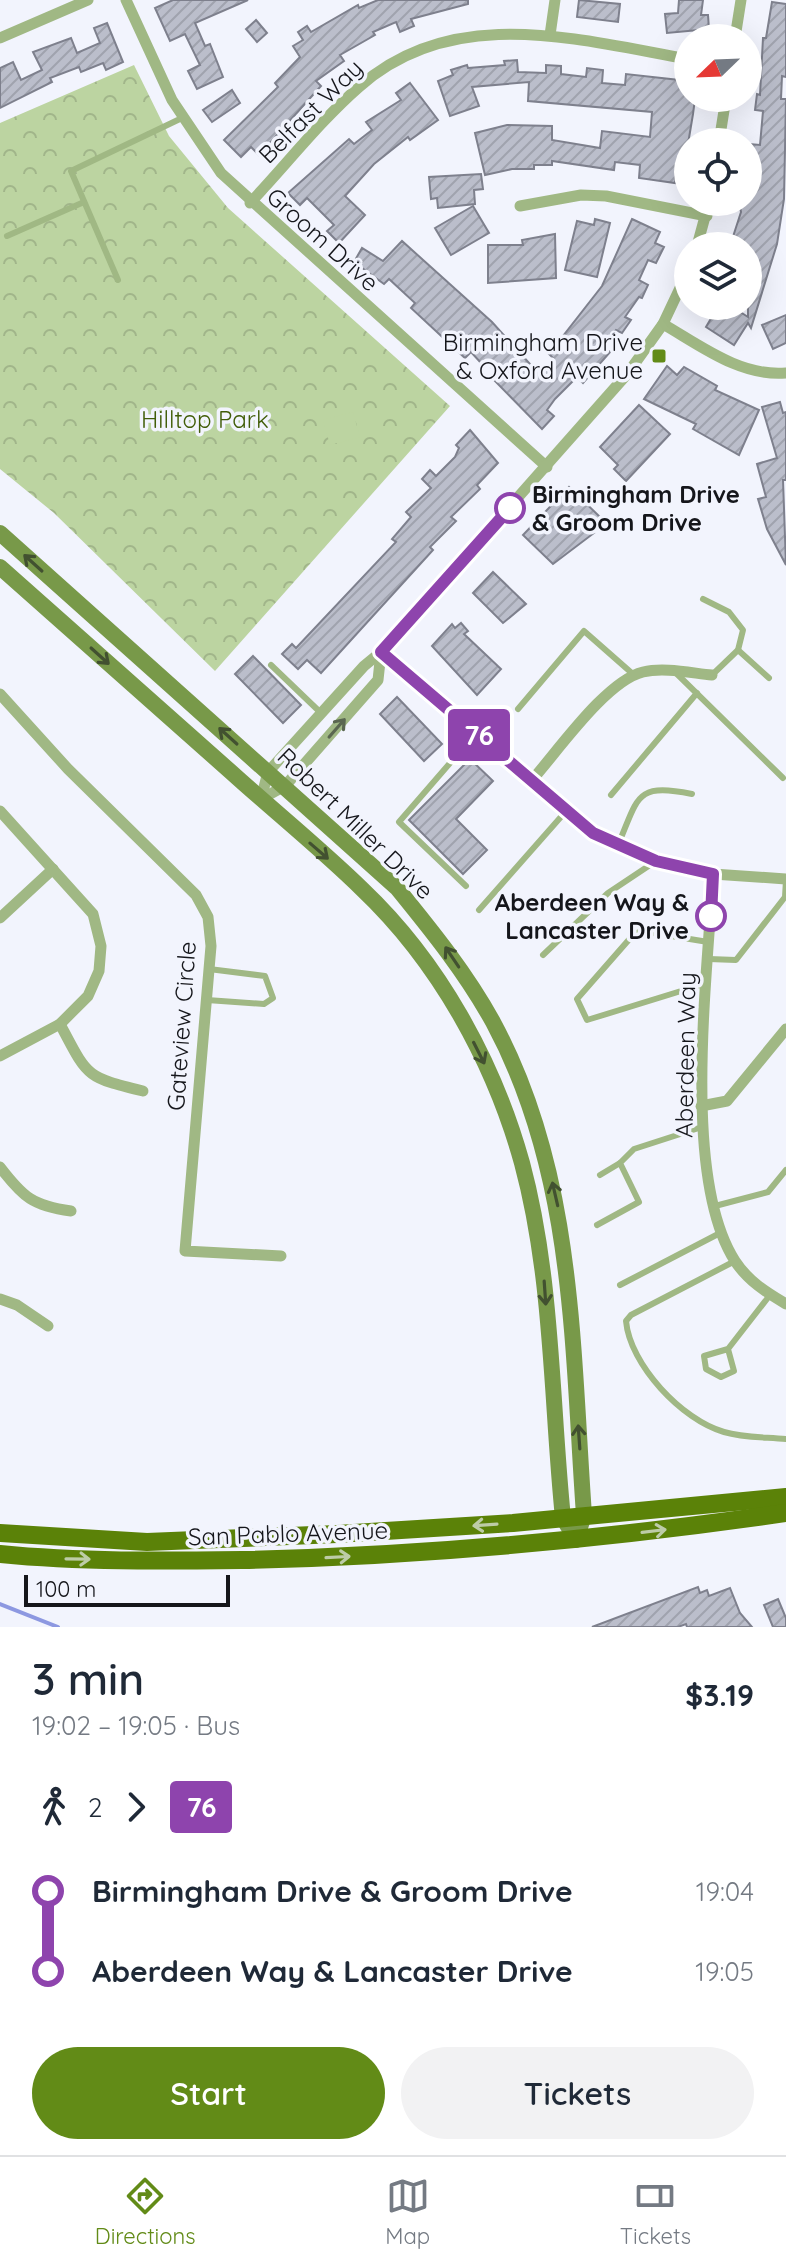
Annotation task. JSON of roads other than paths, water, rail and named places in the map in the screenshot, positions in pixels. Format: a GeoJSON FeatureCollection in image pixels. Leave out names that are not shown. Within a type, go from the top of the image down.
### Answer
{"type":"FeatureCollection","features":[{"type":"Feature","properties":{"kind":"main road","name":"Robert Miller Drive"},"geometry":{"type":"LineString","coordinates":[[0,533],[397,888],[442,943],[492,1022],[531,1107],[559,1208],[567,1271],[584,1515]]}},
{"type":"Feature","properties":{"kind":"main road","name":"Robert Miller Drive"},"geometry":{"type":"LineString","coordinates":[[0,567],[364,890],[423,958],[455,1006],[488,1071],[522,1163],[534,1215],[543,1277],[563,1518]]}},
{"type":"Feature","properties":{"kind":"main road","name":"San Pablo Avenue"},"geometry":{"type":"LineString","coordinates":[[0,1533],[147,1542],[352,1533],[563,1518],[786,1497]]}},
{"type":"Feature","properties":{"kind":"main road","name":"San Pablo Avenue"},"geometry":{"type":"LineString","coordinates":[[0,1554],[48,1559],[159,1561],[319,1558],[576,1540],[786,1513]]}},
{"type":"Feature","properties":{"kind":"main road"},"geometry":{"type":"LineString","coordinates":[[576,1540],[584,1515]]}},
{"type":"Feature","properties":{"kind":"main road"},"geometry":{"type":"LineString","coordinates":[[563,1518],[576,1540]]}},
{"type":"Feature","properties":{"kind":"street"},"geometry":{"type":"LineString","coordinates":[[0,38],[88,0]]}},
{"type":"Feature","properties":{"kind":"street","name":"Groom Drive"},"geometry":{"type":"LineString","coordinates":[[126,0],[149,55],[182,118],[221,173],[250,203],[547,467]]}},
{"type":"Feature","properties":{"kind":"street"},"geometry":{"type":"LineString","coordinates":[[550,35],[555,0]]}},
{"type":"Feature","properties":{"kind":"street"},"geometry":{"type":"LineString","coordinates":[[737,24],[741,0]]}},
{"type":"Feature","properties":{"kind":"street","name":"Belfast Way"},"geometry":{"type":"LineString","coordinates":[[250,203],[360,86],[396,61],[465,36],[494,32],[550,35],[674,57]]}},
{"type":"Feature","properties":{"kind":"street"},"geometry":{"type":"LineString","coordinates":[[520,206],[581,195],[606,196],[674,209]]}},
{"type":"Feature","properties":{"kind":"street"},"geometry":{"type":"LineString","coordinates":[[702,232],[707,216]]}},
{"type":"Feature","properties":{"kind":"street"},"geometry":{"type":"LineString","coordinates":[[261,799],[268,772],[381,652],[628,373],[663,324],[674,301]]}},
{"type":"Feature","properties":{"kind":"street"},"geometry":{"type":"LineString","coordinates":[[663,324],[723,360],[772,374],[786,373]]}},
{"type":"Feature","properties":{"kind":"street"},"geometry":{"type":"LineString","coordinates":[[381,652],[593,833],[656,861],[713,874],[786,879]]}},
{"type":"Feature","properties":{"kind":"street"},"geometry":{"type":"LineString","coordinates":[[261,799],[285,786],[378,680],[381,652]]}},
{"type":"Feature","properties":{"kind":"street"},"geometry":{"type":"LineString","coordinates":[[532,780],[612,690],[634,675],[647,671],[712,675]]}},
{"type":"Feature","properties":{"kind":"street","name":"Gateview Circle"},"geometry":{"type":"LineString","coordinates":[[0,694],[68,769],[196,895],[208,917],[211,946],[185,1251],[281,1256]]}},
{"type":"Feature","properties":{"kind":"street"},"geometry":{"type":"LineString","coordinates":[[0,811],[93,914],[101,946],[99,971],[88,996],[60,1024],[0,1056]]}},
{"type":"Feature","properties":{"kind":"street"},"geometry":{"type":"LineString","coordinates":[[0,918],[53,869]]}},
{"type":"Feature","properties":{"kind":"street","name":"Aberdeen Way"},"geometry":{"type":"LineString","coordinates":[[713,874],[701,1106],[715,1206],[735,1261],[745,1274],[786,1304]]}},
{"type":"Feature","properties":{"kind":"street"},"geometry":{"type":"LineString","coordinates":[[60,1024],[79,1059],[98,1081],[143,1091]]}},
{"type":"Feature","properties":{"kind":"street"},"geometry":{"type":"LineString","coordinates":[[701,1106],[727,1101],[786,1029]]}},
{"type":"Feature","properties":{"kind":"street"},"geometry":{"type":"LineString","coordinates":[[0,1167],[21,1194],[43,1207],[71,1211]]}},
{"type":"Feature","properties":{"kind":"street"},"geometry":{"type":"LineString","coordinates":[[0,1299],[17,1305],[48,1326]]}},
{"type":"Feature","properties":{"kind":"lane"},"geometry":{"type":"LineString","coordinates":[[118,280],[71,171],[182,118]]}},
{"type":"Feature","properties":{"kind":"lane"},"geometry":{"type":"LineString","coordinates":[[7,236],[84,202]]}},
{"type":"Feature","properties":{"kind":"lane"},"geometry":{"type":"LineString","coordinates":[[703,599],[737,620],[743,630],[738,650],[712,675]]}},
{"type":"Feature","properties":{"kind":"lane"},"geometry":{"type":"LineString","coordinates":[[518,709],[584,631],[634,675]]}},
{"type":"Feature","properties":{"kind":"lane"},"geometry":{"type":"LineString","coordinates":[[738,650],[769,678]]}},
{"type":"Feature","properties":{"kind":"lane"},"geometry":{"type":"LineString","coordinates":[[271,665],[321,713]]}},
{"type":"Feature","properties":{"kind":"lane"},"geometry":{"type":"LineString","coordinates":[[675,672],[783,778]]}},
{"type":"Feature","properties":{"kind":"lane"},"geometry":{"type":"LineString","coordinates":[[611,795],[697,693]]}},
{"type":"Feature","properties":{"kind":"lane"},"geometry":{"type":"LineString","coordinates":[[466,886],[399,822],[476,733]]}},
{"type":"Feature","properties":{"kind":"lane"},"geometry":{"type":"LineString","coordinates":[[618,845],[638,800],[649,790],[660,788],[692,794]]}},
{"type":"Feature","properties":{"kind":"lane"},"geometry":{"type":"LineString","coordinates":[[479,910],[567,810]]}},
{"type":"Feature","properties":{"kind":"lane"},"geometry":{"type":"LineString","coordinates":[[543,955],[608,893],[656,861]]}},
{"type":"Feature","properties":{"kind":"lane"},"geometry":{"type":"LineString","coordinates":[[709,959],[736,960],[785,897],[786,879]]}},
{"type":"Feature","properties":{"kind":"lane"},"geometry":{"type":"LineString","coordinates":[[707,983],[587,1020],[577,999],[633,935],[641,931],[682,940],[710,942]]}},
{"type":"Feature","properties":{"kind":"lane"},"geometry":{"type":"LineString","coordinates":[[207,1000],[264,1004],[273,998],[265,976],[209,969]]}},
{"type":"Feature","properties":{"kind":"lane"},"geometry":{"type":"LineString","coordinates":[[600,1175],[620,1163],[634,1149],[702,1127]]}},
{"type":"Feature","properties":{"kind":"lane"},"geometry":{"type":"LineString","coordinates":[[597,1225],[639,1202],[620,1163]]}},
{"type":"Feature","properties":{"kind":"lane"},"geometry":{"type":"LineString","coordinates":[[715,1206],[768,1192],[786,1170]]}},
{"type":"Feature","properties":{"kind":"lane"},"geometry":{"type":"LineString","coordinates":[[620,1285],[722,1232]]}},
{"type":"Feature","properties":{"kind":"lane"},"geometry":{"type":"LineString","coordinates":[[735,1261],[631,1315],[626,1321],[629,1334],[655,1384],[679,1407],[722,1432],[786,1439]]}},
{"type":"Feature","properties":{"kind":"lane"},"geometry":{"type":"LineString","coordinates":[[728,1349],[734,1371],[721,1377],[706,1369],[704,1356],[728,1349],[770,1295]]}},
{"type":"Feature","properties":{"kind":"waterway"},"geometry":{"type":"LineString","coordinates":[[0,1604],[58,1627]]}},
{"type":"Feature","properties":{"kind":"place","name":"Birmingham Drive & Oxford Avenue"},"geometry":{"type":"Point","coordinates":[659,356]}},
{"type":"Feature","properties":{"kind":"place","name":"Birmingham Drive & Groom Drive"},"geometry":{"type":"Point","coordinates":[510,508]}},
{"type":"Feature","properties":{"kind":"place","name":"Aberdeen Way & Lancaster Drive"},"geometry":{"type":"Point","coordinates":[711,916]}},
{"type":"Feature","properties":{"kind":"park label","name":"Hilltop Park"},"geometry":{"type":"Point","coordinates":[205,419]}}]}
